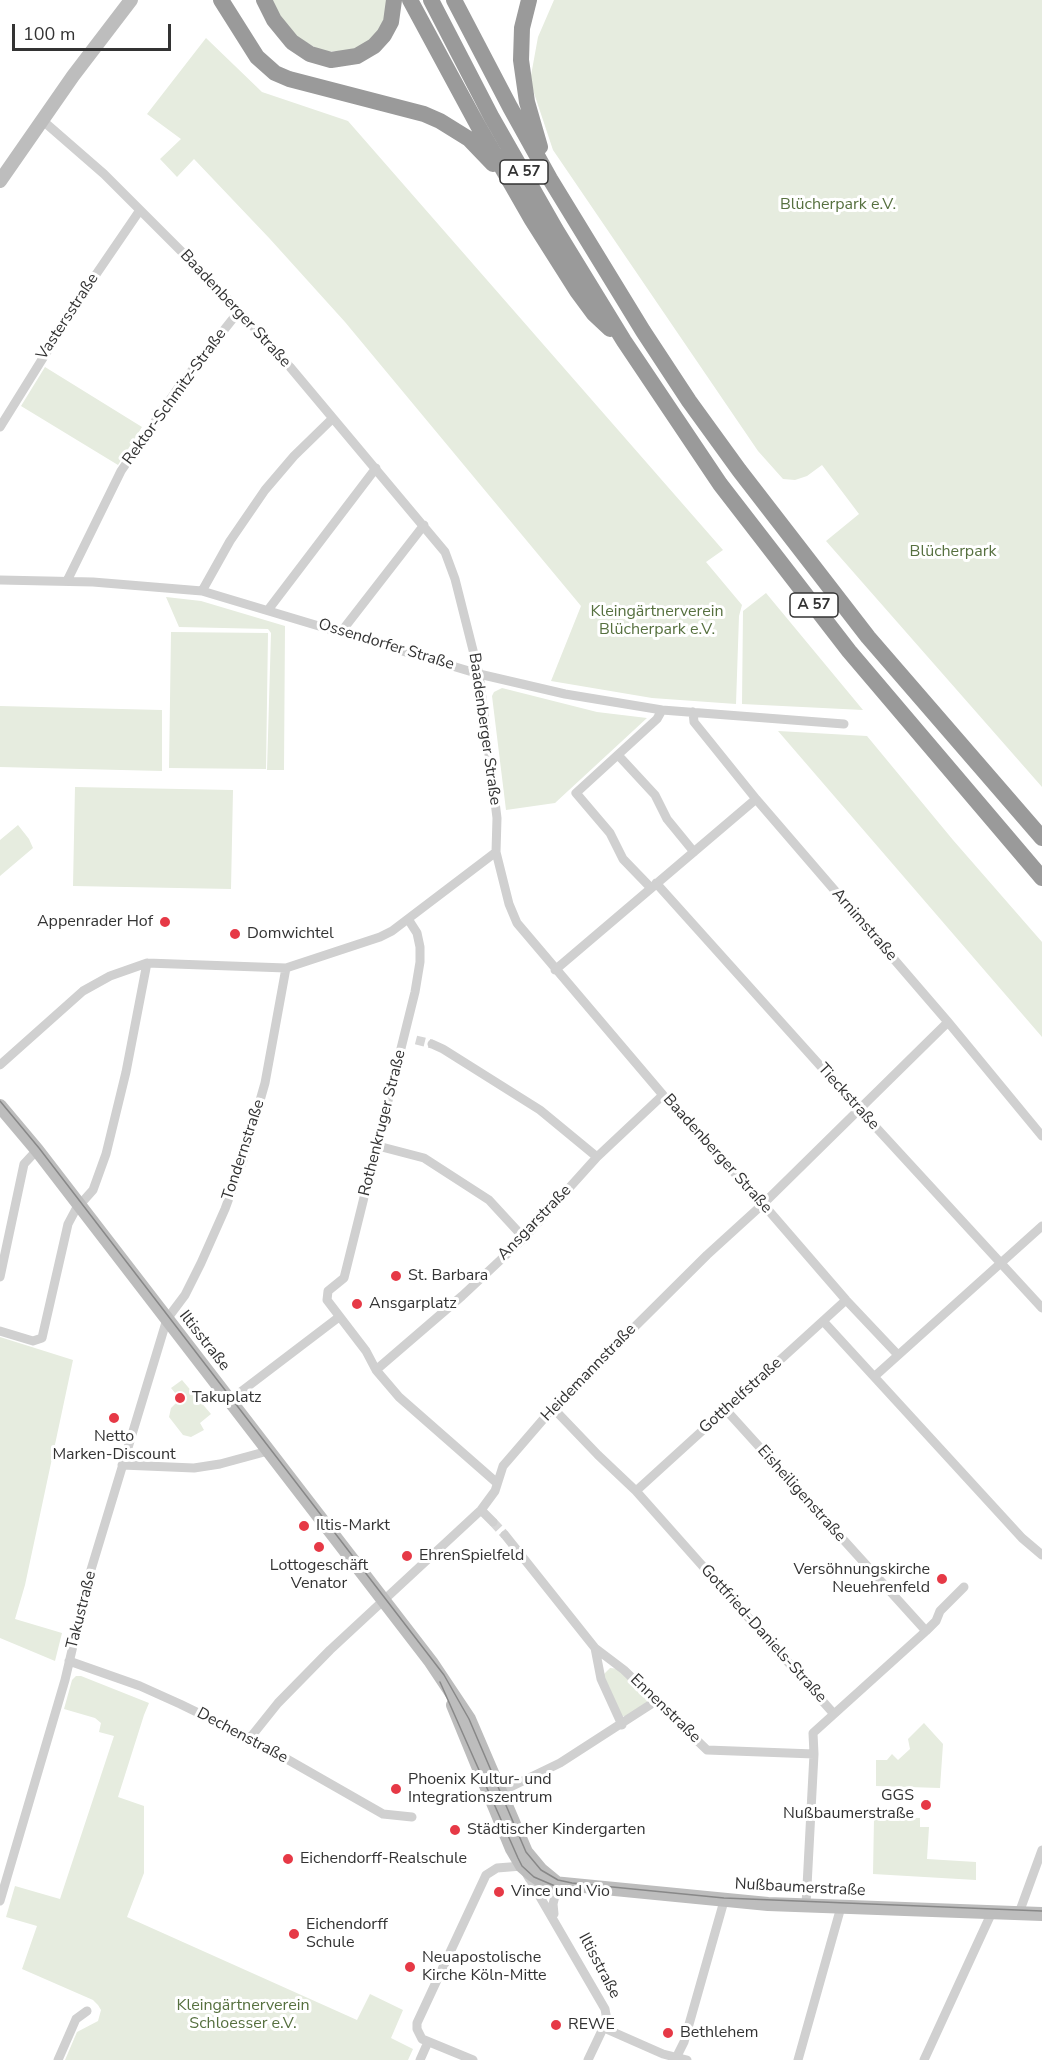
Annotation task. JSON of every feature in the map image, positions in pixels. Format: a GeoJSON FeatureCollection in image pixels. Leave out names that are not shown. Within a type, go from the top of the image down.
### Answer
{"type":"FeatureCollection","features":[{"type":"Feature","properties":{"kind":"highway"},"geometry":{"type":"LineString","coordinates":[[221,0],[257,57],[275,73],[289,79],[424,114],[469,139],[494,166],[594,314],[624,341]]}},
{"type":"Feature","properties":{"kind":"highway"},"geometry":{"type":"LineString","coordinates":[[264,0],[274,20],[292,42],[310,54],[331,60],[357,56],[374,46],[384,35],[391,22],[394,0]]}},
{"type":"Feature","properties":{"kind":"highway"},"geometry":{"type":"LineString","coordinates":[[410,0],[532,220]]}},
{"type":"Feature","properties":{"kind":"highway","name":"A 57"},"geometry":{"type":"LineString","coordinates":[[431,0],[491,116],[556,230],[624,341],[720,484],[849,651],[1042,878]]}},
{"type":"Feature","properties":{"kind":"highway","name":"A 57"},"geometry":{"type":"LineString","coordinates":[[454,0],[550,179],[643,331],[689,401],[739,470],[868,637],[1042,838]]}},
{"type":"Feature","properties":{"kind":"highway"},"geometry":{"type":"LineString","coordinates":[[529,0],[520,44],[523,77],[527,102],[550,179]]}},
{"type":"Feature","properties":{"kind":"street"},"geometry":{"type":"LineString","coordinates":[[0,181],[131,0]]}},
{"type":"Feature","properties":{"kind":"street","name":"Baadenberger Straße"},"geometry":{"type":"LineString","coordinates":[[42,120],[104,174],[239,311],[290,367],[445,552],[455,579],[480,674],[497,818],[496,852],[509,904],[517,923],[663,1095],[898,1355]]}},
{"type":"Feature","properties":{"kind":"street","name":"Vastersstraße"},"geometry":{"type":"LineString","coordinates":[[0,427],[84,292],[140,210]]}},
{"type":"Feature","properties":{"kind":"street","name":"Rektor-Schmitz-Straße"},"geometry":{"type":"LineString","coordinates":[[67,581],[121,471],[178,388],[239,311]]}},
{"type":"Feature","properties":{"kind":"street"},"geometry":{"type":"LineString","coordinates":[[202,591],[230,541],[265,490],[294,456],[332,419]]}},
{"type":"Feature","properties":{"kind":"street"},"geometry":{"type":"LineString","coordinates":[[268,610],[376,468]]}},
{"type":"Feature","properties":{"kind":"street"},"geometry":{"type":"LineString","coordinates":[[341,632],[424,525]]}},
{"type":"Feature","properties":{"kind":"street","name":"Ossendorfer Straße"},"geometry":{"type":"LineString","coordinates":[[0,580],[67,581],[202,591],[480,674],[565,694],[662,710],[844,724]]}},
{"type":"Feature","properties":{"kind":"street"},"geometry":{"type":"LineString","coordinates":[[662,710],[657,719],[618,755],[655,795],[667,819],[694,852]]}},
{"type":"Feature","properties":{"kind":"street","name":"Arnimstraße"},"geometry":{"type":"LineString","coordinates":[[693,712],[694,722],[756,799],[948,1022],[1042,1136]]}},
{"type":"Feature","properties":{"kind":"street","name":"Tieckstraße"},"geometry":{"type":"LineString","coordinates":[[618,755],[576,793],[610,833],[623,859],[653,886],[1042,1308]]}},
{"type":"Feature","properties":{"kind":"street"},"geometry":{"type":"LineString","coordinates":[[555,970],[756,799]]}},
{"type":"Feature","properties":{"kind":"street"},"geometry":{"type":"LineString","coordinates":[[0,1065],[83,991],[110,976],[147,963],[286,968],[380,937],[408,920],[496,852]]}},
{"type":"Feature","properties":{"kind":"street","name":"Rothenkruger Straße"},"geometry":{"type":"LineString","coordinates":[[339,1317],[327,1300],[328,1291],[344,1278],[378,1146],[420,962],[417,933],[408,920]]}},
{"type":"Feature","properties":{"kind":"street"},"geometry":{"type":"LineString","coordinates":[[0,1331],[33,1341],[42,1338],[68,1224],[79,1206],[93,1190],[106,1154],[126,1072],[147,963]]}},
{"type":"Feature","properties":{"kind":"street","name":"Tondernstraße"},"geometry":{"type":"LineString","coordinates":[[167,1319],[185,1295],[201,1263],[225,1209],[243,1160],[265,1083],[286,968]]}},
{"type":"Feature","properties":{"kind":"street","name":"Heidemannstraße"},"geometry":{"type":"LineString","coordinates":[[250,1738],[278,1703],[384,1598],[481,1510],[495,1491],[503,1466],[553,1408],[948,1022]]}},
{"type":"Feature","properties":{"kind":"street"},"geometry":{"type":"LineString","coordinates":[[404,1037],[416,1040]]}},
{"type":"Feature","properties":{"kind":"street"},"geometry":{"type":"LineString","coordinates":[[432,1044],[540,1110],[597,1157]]}},
{"type":"Feature","properties":{"kind":"street","name":"Ansgarstraße"},"geometry":{"type":"LineString","coordinates":[[376,1370],[462,1296],[524,1238],[597,1157],[663,1095]]}},
{"type":"Feature","properties":{"kind":"street","name":"Iltisstraße"},"geometry":{"type":"LineString","coordinates":[[0,1106],[37,1150],[384,1598],[445,1683],[469,1719],[530,1858],[558,1884],[553,1904],[556,1922]]}},
{"type":"Feature","properties":{"kind":"street"},"geometry":{"type":"LineString","coordinates":[[378,1146],[424,1158],[489,1200],[524,1238]]}},
{"type":"Feature","properties":{"kind":"street"},"geometry":{"type":"LineString","coordinates":[[0,1277],[24,1164],[37,1150]]}},
{"type":"Feature","properties":{"kind":"street"},"geometry":{"type":"LineString","coordinates":[[875,1376],[1042,1226]]}},
{"type":"Feature","properties":{"kind":"street","name":"Gotthelfstraße"},"geometry":{"type":"LineString","coordinates":[[636,1491],[846,1300]]}},
{"type":"Feature","properties":{"kind":"street"},"geometry":{"type":"LineString","coordinates":[[230,1400],[339,1317],[366,1351],[376,1370],[399,1397],[497,1483]]}},
{"type":"Feature","properties":{"kind":"street","name":"Takustraße"},"geometry":{"type":"LineString","coordinates":[[0,1901],[69,1661],[90,1573],[167,1319]]}},
{"type":"Feature","properties":{"kind":"street"},"geometry":{"type":"LineString","coordinates":[[823,1321],[1022,1538],[1040,1551]]}},
{"type":"Feature","properties":{"kind":"street","name":"Gottfried-Daniels-Straße"},"geometry":{"type":"LineString","coordinates":[[553,1408],[636,1491],[834,1714],[813,1733],[814,1754],[806,1905]]}},
{"type":"Feature","properties":{"kind":"street","name":"Eisheiligenstraße"},"geometry":{"type":"LineString","coordinates":[[726,1410],[926,1631]]}},
{"type":"Feature","properties":{"kind":"street"},"geometry":{"type":"LineString","coordinates":[[122,1465],[194,1468],[220,1464],[268,1450]]}},
{"type":"Feature","properties":{"kind":"street"},"geometry":{"type":"LineString","coordinates":[[481,1510],[493,1522]]}},
{"type":"Feature","properties":{"kind":"street","name":"Ennenstraße"},"geometry":{"type":"LineString","coordinates":[[505,1535],[595,1648],[624,1670],[707,1750],[814,1754]]}},
{"type":"Feature","properties":{"kind":"street"},"geometry":{"type":"LineString","coordinates":[[834,1714],[926,1631],[936,1621],[940,1611],[964,1587]]}},
{"type":"Feature","properties":{"kind":"street","name":"Ennenstraße"},"geometry":{"type":"LineString","coordinates":[[595,1648],[601,1679],[622,1725]]}},
{"type":"Feature","properties":{"kind":"street","name":"Dechenstraße"},"geometry":{"type":"LineString","coordinates":[[69,1661],[140,1686],[250,1738],[383,1814],[412,1817]]}},
{"type":"Feature","properties":{"kind":"street","name":"Iltisstraße"},"geometry":{"type":"LineString","coordinates":[[445,1683],[459,1723],[513,1849],[604,2009],[607,2020],[604,2028]]}},
{"type":"Feature","properties":{"kind":"street"},"geometry":{"type":"LineString","coordinates":[[500,1792],[560,1763],[656,1701]]}},
{"type":"Feature","properties":{"kind":"street"},"geometry":{"type":"LineString","coordinates":[[1019,1913],[1042,1850]]}},
{"type":"Feature","properties":{"kind":"street"},"geometry":{"type":"LineString","coordinates":[[474,2060],[422,2039],[417,2029],[419,2016],[486,1875],[497,1868],[522,1866],[538,1880],[558,1884]]}},
{"type":"Feature","properties":{"kind":"street","name":"Nußbaumerstraße"},"geometry":{"type":"LineString","coordinates":[[558,1884],[724,1901],[1042,1914]]}},
{"type":"Feature","properties":{"kind":"street"},"geometry":{"type":"LineString","coordinates":[[676,2059],[684,2042],[724,1901]]}},
{"type":"Feature","properties":{"kind":"street"},"geometry":{"type":"LineString","coordinates":[[798,2060],[841,1906]]}},
{"type":"Feature","properties":{"kind":"street"},"geometry":{"type":"LineString","coordinates":[[924,2060],[992,1912]]}},
{"type":"Feature","properties":{"kind":"street"},"geometry":{"type":"LineString","coordinates":[[58,2060],[76,2019],[87,2011]]}},
{"type":"Feature","properties":{"kind":"street"},"geometry":{"type":"LineString","coordinates":[[588,2060],[604,2028],[663,2054],[687,2060]]}},
{"type":"Feature","properties":{"kind":"street"},"geometry":{"type":"LineString","coordinates":[[420,2060],[428,2042]]}},
{"type":"Feature","properties":{"kind":"green space"},"geometry":{"type":"Polygon","coordinates":[[[270,0],[389,0],[388,11],[375,36],[356,50],[323,52],[292,34],[270,0]]]}},
{"type":"Feature","properties":{"kind":"green space","name":"Blücherpark e.V."},"geometry":{"type":"Polygon","coordinates":[[[554,0],[1042,0],[1042,787],[826,541],[859,514],[822,465],[807,476],[795,480],[783,479],[758,451],[553,150],[530,81],[538,37],[554,0]]]}},
{"type":"Feature","properties":{"kind":"green space","name":"Kleingärtnerverein Blücherpark e.V."},"geometry":{"type":"Polygon","coordinates":[[[206,38],[262,92],[348,121],[723,550],[706,562],[742,605],[739,616],[736,704],[652,698],[551,681],[581,606],[345,322],[270,239],[194,159],[177,177],[160,159],[181,139],[147,114],[206,38]]]}},
{"type":"Feature","properties":{"kind":"green space"},"geometry":{"type":"Polygon","coordinates":[[[45,367],[142,427],[118,465],[21,406],[45,367]]]}},
{"type":"Feature","properties":{"kind":"green space","name":"Kleingärtnerverein Blücherpark e.V."},"geometry":{"type":"Polygon","coordinates":[[[766,593],[863,710],[742,704],[743,611],[766,593]]]}},
{"type":"Feature","properties":{"kind":"green space"},"geometry":{"type":"Polygon","coordinates":[[[166,597],[201,601],[285,626],[284,770],[267,770],[271,633],[268,629],[179,627],[166,597]]]}},
{"type":"Feature","properties":{"kind":"green space"},"geometry":{"type":"Polygon","coordinates":[[[171,632],[268,633],[266,769],[169,768],[171,632]]]}},
{"type":"Feature","properties":{"kind":"green space"},"geometry":{"type":"Polygon","coordinates":[[[502,688],[597,712],[647,718],[555,803],[506,810],[492,696],[494,692],[502,688]]]}},
{"type":"Feature","properties":{"kind":"green space"},"geometry":{"type":"Polygon","coordinates":[[[0,706],[162,710],[162,771],[0,767],[0,706]]]}},
{"type":"Feature","properties":{"kind":"green space"},"geometry":{"type":"Polygon","coordinates":[[[778,731],[867,736],[1042,942],[1042,1037],[778,731]]]}},
{"type":"Feature","properties":{"kind":"green space"},"geometry":{"type":"Polygon","coordinates":[[[75,787],[233,790],[231,889],[73,886],[75,787]]]}},
{"type":"Feature","properties":{"kind":"green space"},"geometry":{"type":"Polygon","coordinates":[[[18,825],[33,848],[0,876],[0,840],[18,825]]]}},
{"type":"Feature","properties":{"kind":"green space"},"geometry":{"type":"Polygon","coordinates":[[[0,1337],[73,1360],[25,1585],[15,1619],[62,1633],[55,1661],[0,1638],[0,1337]]]}},
{"type":"Feature","properties":{"kind":"green space"},"geometry":{"type":"Polygon","coordinates":[[[182,1380],[211,1414],[200,1423],[204,1430],[191,1437],[183,1435],[169,1417],[171,1408],[180,1399],[171,1388],[182,1380]]]}},
{"type":"Feature","properties":{"kind":"green space"},"geometry":{"type":"Polygon","coordinates":[[[610,1668],[620,1669],[648,1701],[627,1716],[621,1716],[604,1679],[604,1674],[610,1668]]]}},
{"type":"Feature","properties":{"kind":"green space","name":"Kleingärtnerverein Schloesser e.V."},"geometry":{"type":"Polygon","coordinates":[[[76,1676],[149,1703],[118,1797],[144,1806],[144,1873],[127,1917],[357,2020],[370,1994],[403,2010],[391,2038],[413,2049],[408,2060],[65,2060],[77,2032],[98,2021],[101,2010],[93,2000],[22,1969],[37,1926],[6,1917],[15,1886],[60,1899],[114,1736],[99,1732],[101,1723],[95,1718],[64,1709],[72,1680],[76,1676]]]}},
{"type":"Feature","properties":{"kind":"green space"},"geometry":{"type":"Polygon","coordinates":[[[924,1723],[943,1744],[940,1788],[876,1786],[876,1760],[887,1760],[892,1754],[898,1760],[910,1749],[908,1739],[924,1723]]]}},
{"type":"Feature","properties":{"kind":"green space"},"geometry":{"type":"Polygon","coordinates":[[[874,1818],[920,1818],[920,1827],[929,1827],[927,1859],[976,1862],[976,1880],[873,1874],[874,1818]]]}},
{"type":"Feature","properties":{"kind":"tunnel"},"geometry":{"type":"LineString","coordinates":[[416,1040],[432,1044]]}},
{"type":"Feature","properties":{"kind":"tunnel"},"geometry":{"type":"LineString","coordinates":[[493,1522],[505,1535]]}},
{"type":"Feature","properties":{"kind":"tram line"},"geometry":{"type":"LineString","coordinates":[[0,1101],[39,1148],[444,1675],[469,1719],[526,1852],[541,1870],[558,1880],[572,1883],[724,1898],[1042,1911]]}},
{"type":"Feature","properties":{"kind":"tram line"},"geometry":{"type":"LineString","coordinates":[[440,1682],[522,1866],[534,1877],[555,1886]]}},
{"type":"Feature","properties":{"kind":"place","name":"Appenrader Hof"},"geometry":{"type":"Point","coordinates":[165,922]}},
{"type":"Feature","properties":{"kind":"place","name":"Domwichtel"},"geometry":{"type":"Point","coordinates":[235,934]}},
{"type":"Feature","properties":{"kind":"place","name":"St. Barbara"},"geometry":{"type":"Point","coordinates":[396,1276]}},
{"type":"Feature","properties":{"kind":"place","name":"Ansgarplatz"},"geometry":{"type":"Point","coordinates":[357,1304]}},
{"type":"Feature","properties":{"kind":"place","name":"Takuplatz"},"geometry":{"type":"Point","coordinates":[180,1398]}},
{"type":"Feature","properties":{"kind":"place","name":"Netto Marken-Discount"},"geometry":{"type":"Point","coordinates":[114,1418]}},
{"type":"Feature","properties":{"kind":"place","name":"Iltis-Markt"},"geometry":{"type":"Point","coordinates":[304,1526]}},
{"type":"Feature","properties":{"kind":"place","name":"Lottogeschäft Venator"},"geometry":{"type":"Point","coordinates":[319,1547]}},
{"type":"Feature","properties":{"kind":"place","name":"EhrenSpielfeld"},"geometry":{"type":"Point","coordinates":[407,1556]}},
{"type":"Feature","properties":{"kind":"place","name":"Versöhnungskirche Neuehrenfeld"},"geometry":{"type":"Point","coordinates":[942,1579]}},
{"type":"Feature","properties":{"kind":"place","name":"Phoenix Kultur- und Integrationszentrum"},"geometry":{"type":"Point","coordinates":[396,1789]}},
{"type":"Feature","properties":{"kind":"place","name":"GGS Nußbaumerstraße"},"geometry":{"type":"Point","coordinates":[926,1805]}},
{"type":"Feature","properties":{"kind":"place","name":"Städtischer Kindergarten"},"geometry":{"type":"Point","coordinates":[455,1830]}},
{"type":"Feature","properties":{"kind":"place","name":"Eichendorff-Realschule"},"geometry":{"type":"Point","coordinates":[288,1859]}},
{"type":"Feature","properties":{"kind":"place","name":"Vince und Vio"},"geometry":{"type":"Point","coordinates":[499,1892]}},
{"type":"Feature","properties":{"kind":"place","name":"Eichendorff Schule"},"geometry":{"type":"Point","coordinates":[294,1934]}},
{"type":"Feature","properties":{"kind":"place","name":"Neuapostolische Kirche Köln-Mitte"},"geometry":{"type":"Point","coordinates":[410,1967]}},
{"type":"Feature","properties":{"kind":"place","name":"REWE"},"geometry":{"type":"Point","coordinates":[556,2025]}},
{"type":"Feature","properties":{"kind":"place","name":"Bethlehem"},"geometry":{"type":"Point","coordinates":[668,2033]}},
{"type":"Feature","properties":{"kind":"park label","name":"Blücherpark"},"geometry":{"type":"Point","coordinates":[953,552]}}]}
